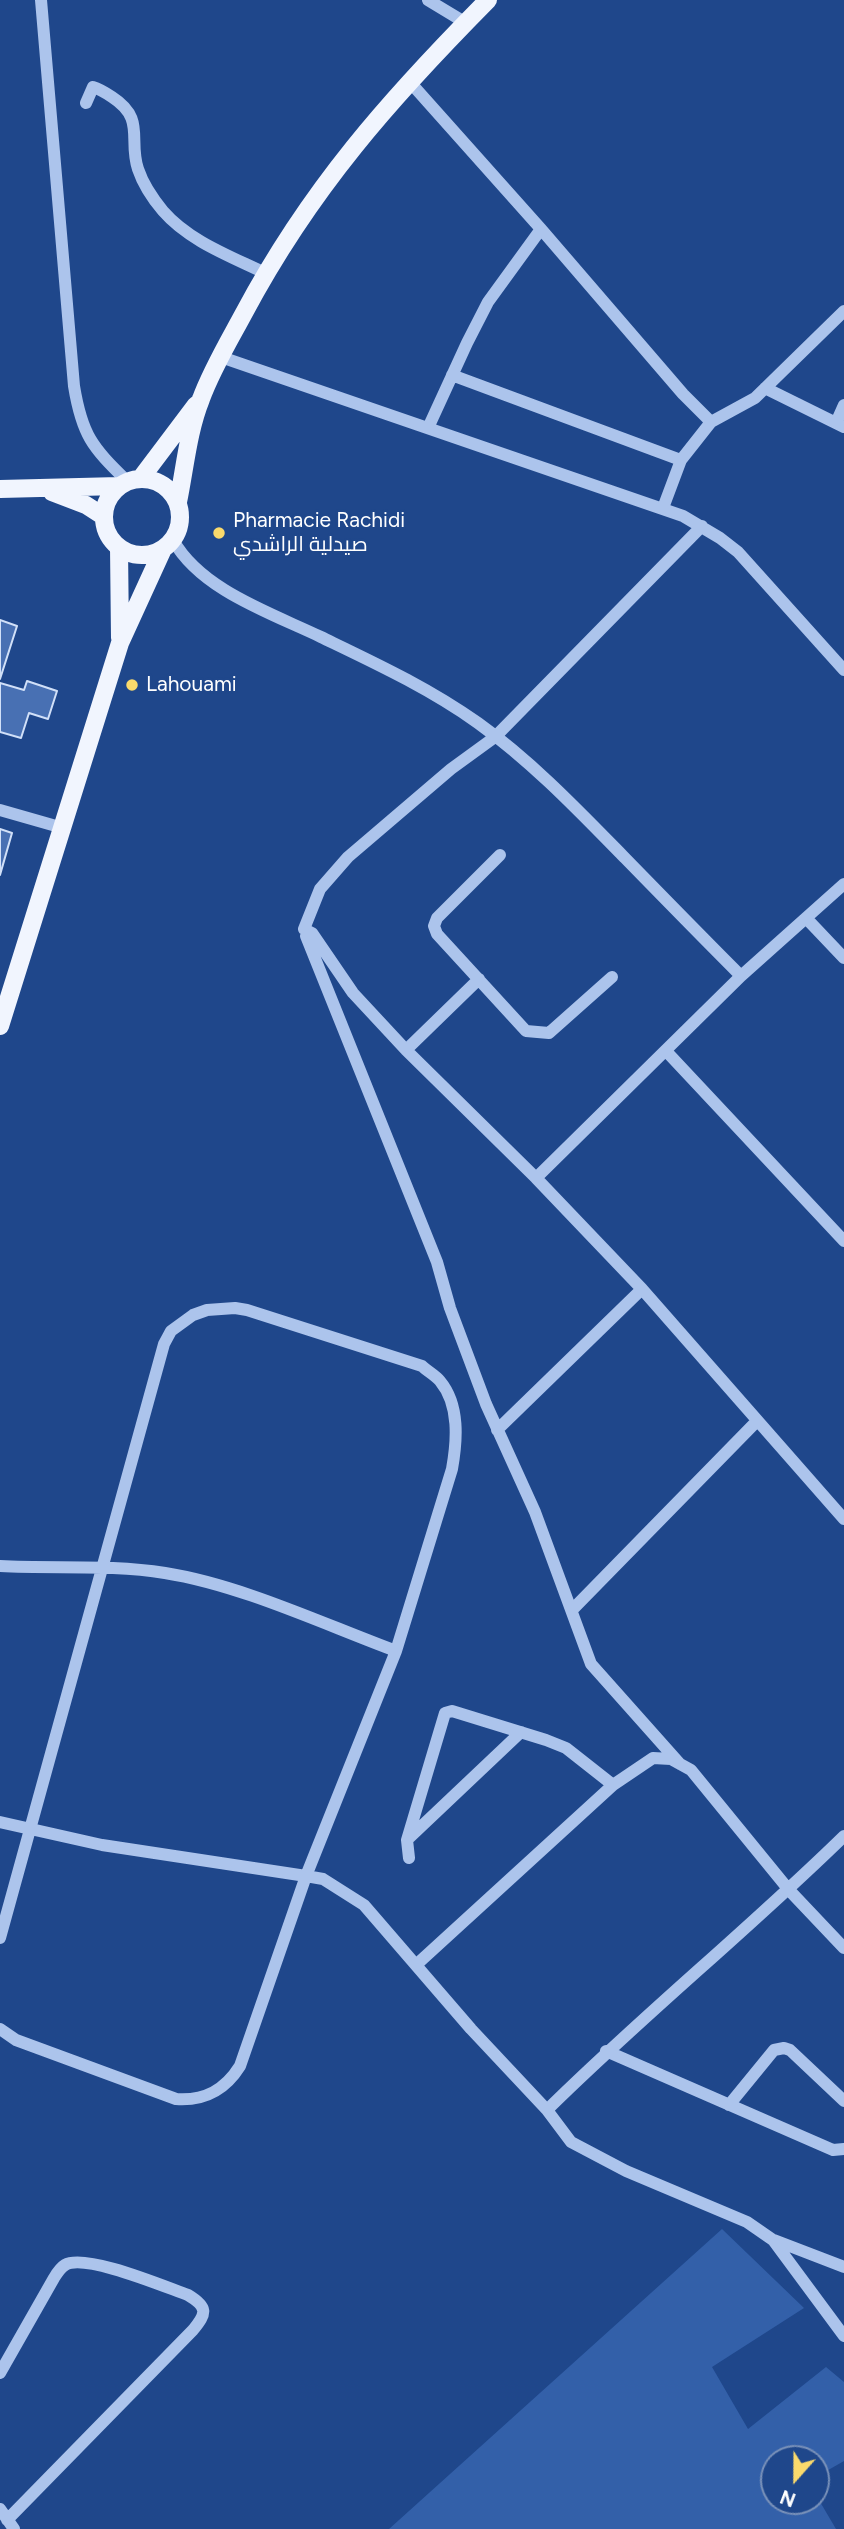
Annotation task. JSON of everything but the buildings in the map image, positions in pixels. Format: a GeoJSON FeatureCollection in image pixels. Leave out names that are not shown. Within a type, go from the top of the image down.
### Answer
{"type":"FeatureCollection","features":[{"type":"Feature","properties":{"kind":"main road"},"geometry":{"type":"LineString","coordinates":[[0,1026],[120,643],[179,527],[178,502],[200,400],[284,241],[351,149],[409,82],[488,0]]}},
{"type":"Feature","properties":{"kind":"main road"},"geometry":{"type":"LineString","coordinates":[[168,545],[152,554],[139,555],[119,547],[110,537],[103,516],[107,502],[129,482],[200,400]]}},
{"type":"Feature","properties":{"kind":"main road"},"geometry":{"type":"LineString","coordinates":[[0,489],[155,480],[169,489],[178,502]]}},
{"type":"Feature","properties":{"kind":"main road"},"geometry":{"type":"LineString","coordinates":[[40,488],[68,497],[103,516]]}},
{"type":"Feature","properties":{"kind":"main road"},"geometry":{"type":"LineString","coordinates":[[119,547],[120,643]]}},
{"type":"Feature","properties":{"kind":"street"},"geometry":{"type":"LineString","coordinates":[[41,0],[74,386],[86,433],[99,454],[129,482]]}},
{"type":"Feature","properties":{"kind":"street"},"geometry":{"type":"LineString","coordinates":[[428,0],[466,23]]}},
{"type":"Feature","properties":{"kind":"street"},"geometry":{"type":"LineString","coordinates":[[409,82],[541,229],[683,394],[711,422]]}},
{"type":"Feature","properties":{"kind":"street"},"geometry":{"type":"LineString","coordinates":[[86,103],[93,88],[99,88],[130,112],[135,125],[137,167],[147,187],[176,224],[203,242],[265,273]]}},
{"type":"Feature","properties":{"kind":"street"},"geometry":{"type":"LineString","coordinates":[[428,428],[488,302],[541,229]]}},
{"type":"Feature","properties":{"kind":"street"},"geometry":{"type":"LineString","coordinates":[[663,508],[681,460],[711,422],[755,398],[844,311]]}},
{"type":"Feature","properties":{"kind":"street"},"geometry":{"type":"LineString","coordinates":[[221,357],[663,508],[702,526],[754,568],[844,670]]}},
{"type":"Feature","properties":{"kind":"street"},"geometry":{"type":"LineString","coordinates":[[452,375],[681,460]]}},
{"type":"Feature","properties":{"kind":"street"},"geometry":{"type":"LineString","coordinates":[[765,388],[840,425],[844,405]]}},
{"type":"Feature","properties":{"kind":"street"},"geometry":{"type":"LineString","coordinates":[[680,1764],[591,1664],[535,1512],[497,1430],[459,1332],[437,1262],[304,929],[320,890],[348,858],[423,792],[495,737],[702,526]]}},
{"type":"Feature","properties":{"kind":"street"},"geometry":{"type":"LineString","coordinates":[[168,545],[191,566],[227,591],[425,689],[524,758],[741,976]]}},
{"type":"Feature","properties":{"kind":"street"},"geometry":{"type":"LineString","coordinates":[[0,810],[63,828]]}},
{"type":"Feature","properties":{"kind":"street"},"geometry":{"type":"LineString","coordinates":[[500,855],[437,918],[434,926],[437,934],[526,1031],[549,1032],[612,977]]}},
{"type":"Feature","properties":{"kind":"street"},"geometry":{"type":"LineString","coordinates":[[536,1178],[741,976],[844,884]]}},
{"type":"Feature","properties":{"kind":"street"},"geometry":{"type":"LineString","coordinates":[[806,918],[844,958]]}},
{"type":"Feature","properties":{"kind":"street"},"geometry":{"type":"LineString","coordinates":[[304,929],[312,933],[353,992],[406,1050],[536,1178],[642,1289],[844,1519]]}},
{"type":"Feature","properties":{"kind":"street"},"geometry":{"type":"LineString","coordinates":[[406,1050],[479,979]]}},
{"type":"Feature","properties":{"kind":"street"},"geometry":{"type":"LineString","coordinates":[[666,1051],[844,1241]]}},
{"type":"Feature","properties":{"kind":"street"},"geometry":{"type":"LineString","coordinates":[[497,1430],[642,1289]]}},
{"type":"Feature","properties":{"kind":"street"},"geometry":{"type":"LineString","coordinates":[[0,1938],[164,1345],[171,1331],[181,1322],[207,1310],[247,1310],[422,1366],[440,1381],[451,1401],[456,1447],[452,1469],[396,1651],[306,1876],[240,2066],[233,2077],[214,2093],[189,2100],[164,2095],[16,2040],[0,2029]]}},
{"type":"Feature","properties":{"kind":"street"},"geometry":{"type":"LineString","coordinates":[[572,1610],[757,1421]]}},
{"type":"Feature","properties":{"kind":"street"},"geometry":{"type":"LineString","coordinates":[[0,1566],[162,1572],[258,1599],[396,1651]]}},
{"type":"Feature","properties":{"kind":"street"},"geometry":{"type":"LineString","coordinates":[[409,1857],[407,1840],[445,1713],[452,1711],[566,1748],[613,1785]]}},
{"type":"Feature","properties":{"kind":"street"},"geometry":{"type":"LineString","coordinates":[[407,1840],[521,1732]]}},
{"type":"Feature","properties":{"kind":"street"},"geometry":{"type":"LineString","coordinates":[[416,1965],[613,1785],[653,1758],[671,1759],[691,1770],[789,1890],[844,1948]]}},
{"type":"Feature","properties":{"kind":"street"},"geometry":{"type":"LineString","coordinates":[[0,1822],[102,1846],[323,1879],[364,1905],[547,2110],[571,2141],[592,2154],[678,2194],[747,2222],[773,2240],[844,2267]]}},
{"type":"Feature","properties":{"kind":"street"},"geometry":{"type":"LineString","coordinates":[[547,2110],[606,2051],[789,1890],[844,1836]]}},
{"type":"Feature","properties":{"kind":"street"},"geometry":{"type":"LineString","coordinates":[[729,2105],[774,2050],[784,2048],[790,2050],[844,2101]]}},
{"type":"Feature","properties":{"kind":"street"},"geometry":{"type":"LineString","coordinates":[[606,2051],[833,2150],[844,2149]]}},
{"type":"Feature","properties":{"kind":"street"},"geometry":{"type":"LineString","coordinates":[[773,2240],[844,2336]]}},
{"type":"Feature","properties":{"kind":"street"},"geometry":{"type":"LineString","coordinates":[[0,2373],[54,2278],[60,2269],[71,2263],[89,2262],[128,2274],[188,2295],[199,2301],[203,2307],[202,2319],[193,2330],[7,2519]]}},
{"type":"Feature","properties":{"kind":"shaded area"},"geometry":{"type":"Polygon","coordinates":[[[722,2229],[804,2308],[712,2367],[748,2429],[826,2367],[844,2382],[844,2461],[830,2469],[830,2445],[760,2445],[760,2515],[828,2515],[836,2529],[389,2529],[722,2229]]]}},
{"type":"Feature","properties":{"kind":"place","name":"Pharmacie Rachidi صيدلية الراشدي"},"geometry":{"type":"Point","coordinates":[219,533]}},
{"type":"Feature","properties":{"kind":"place","name":"Lahouami"},"geometry":{"type":"Point","coordinates":[132,685]}}]}
